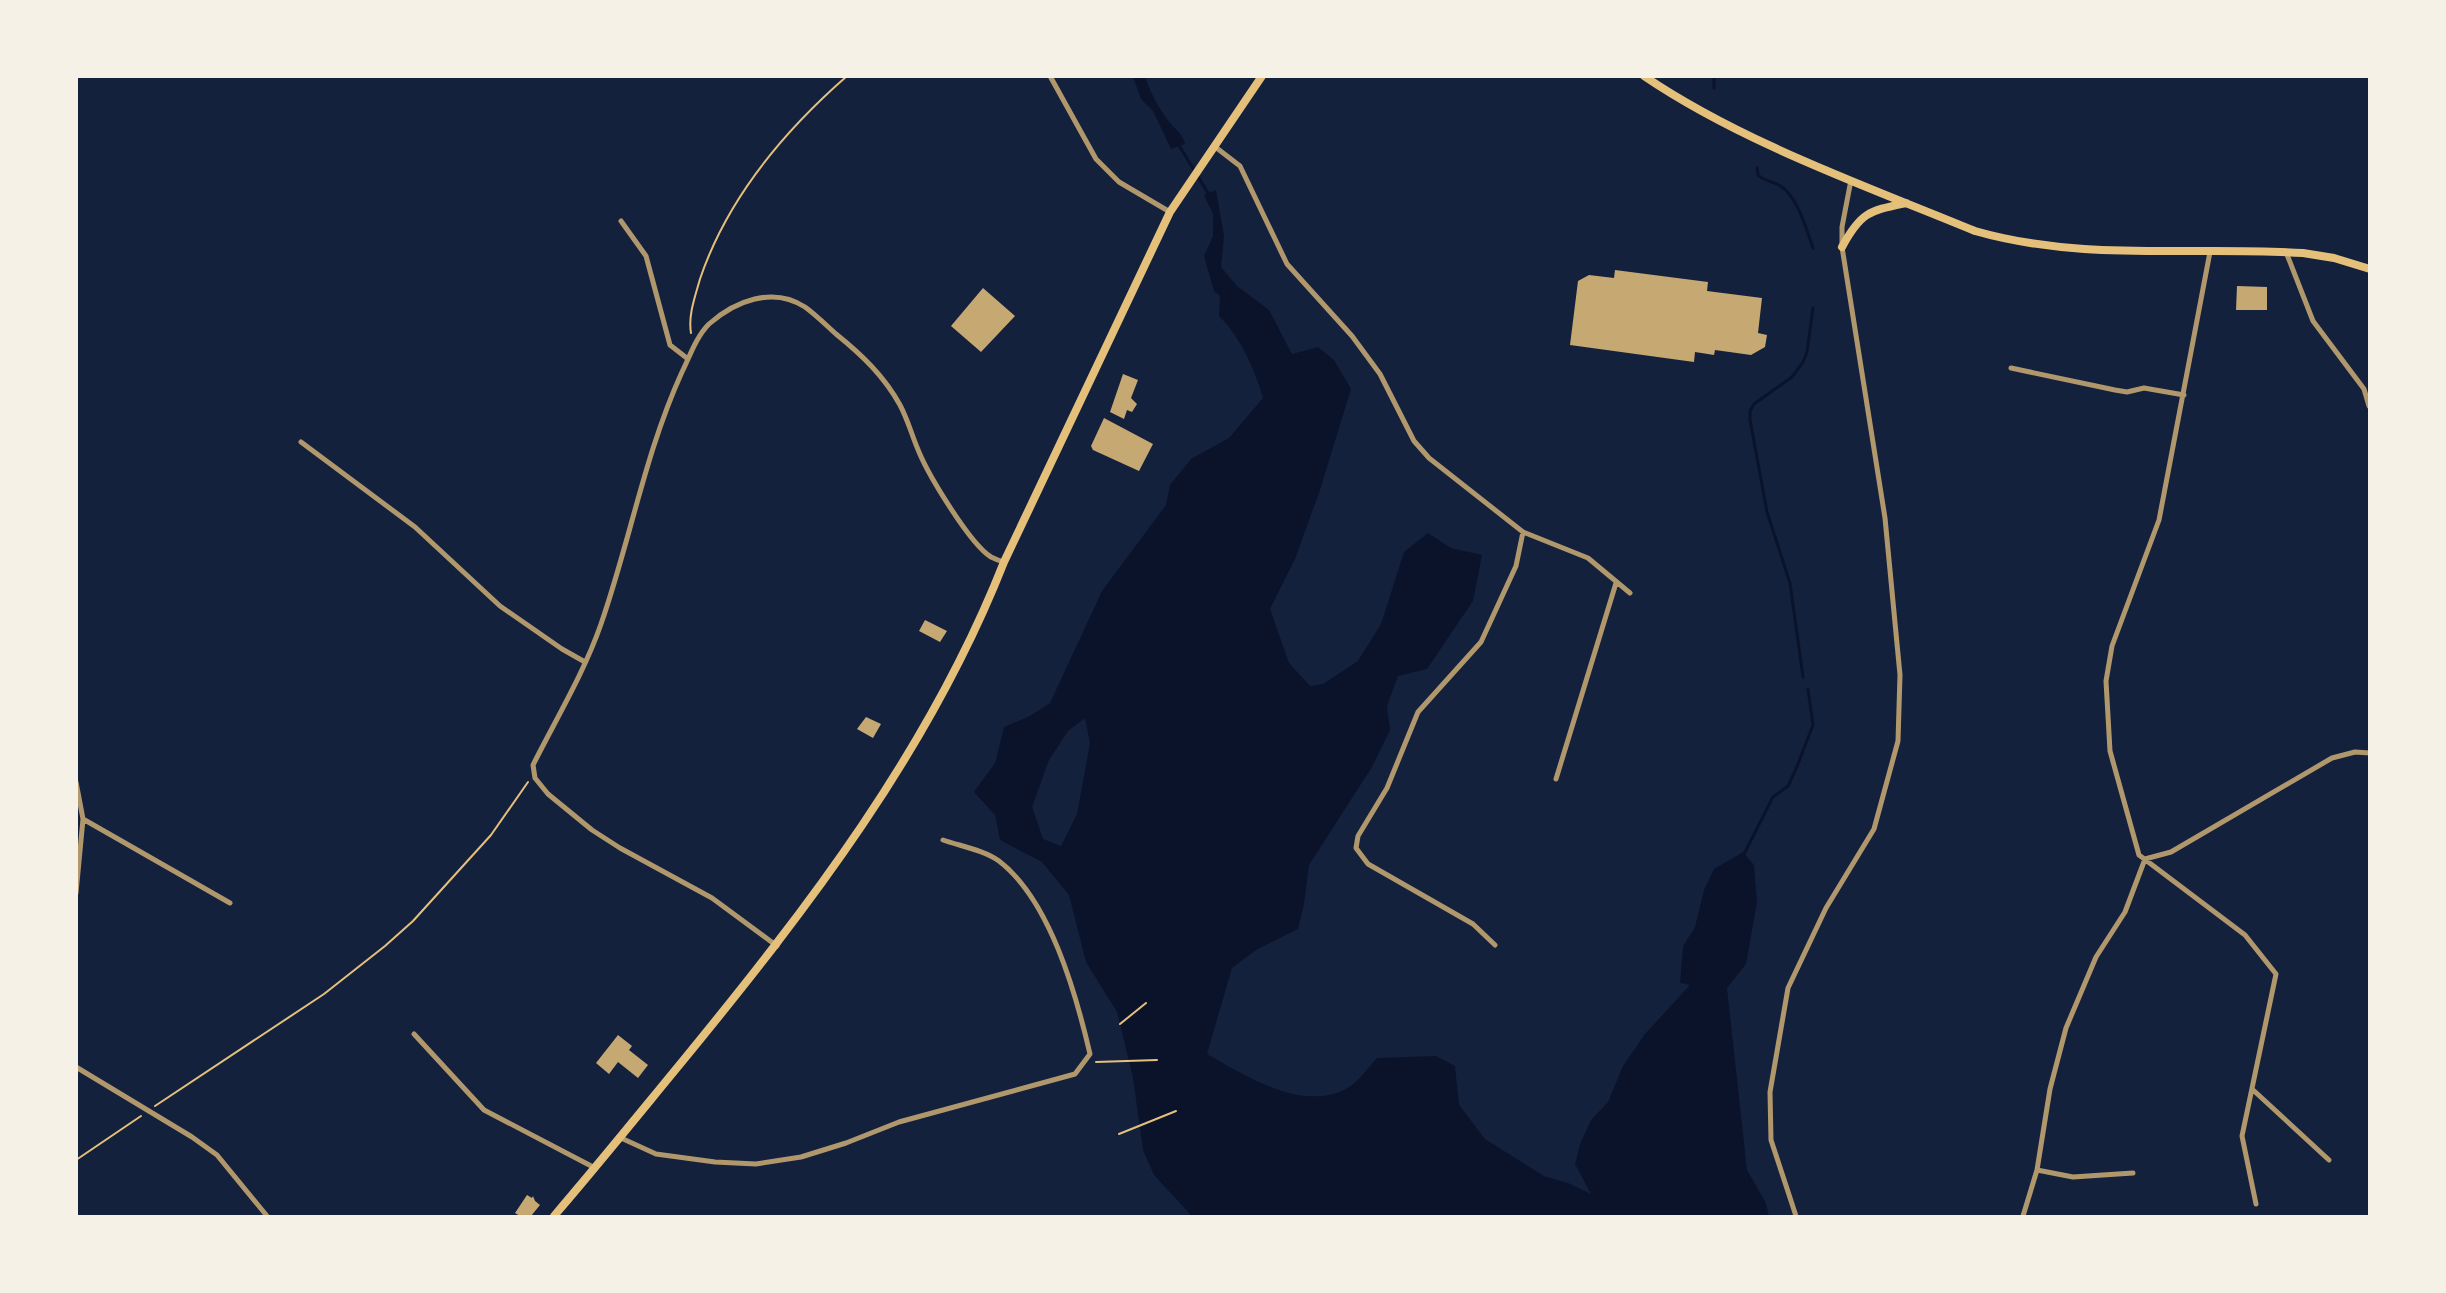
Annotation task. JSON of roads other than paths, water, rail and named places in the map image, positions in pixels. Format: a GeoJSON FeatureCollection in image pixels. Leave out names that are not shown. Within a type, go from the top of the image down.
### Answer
{"type":"FeatureCollection","features":[{"type":"Feature","properties":{"kind":"main road"},"geometry":{"type":"LineString","coordinates":[[555,1216],[777,946],[852,842],[927,724],[991,594],[1004,562],[1170,212],[1262,76]]}},
{"type":"Feature","properties":{"kind":"main road"},"geometry":{"type":"LineString","coordinates":[[1644,76],[1722,122],[1851,180],[1975,231],[2032,245],[2108,251],[2286,252],[2334,258],[2370,268]]}},
{"type":"Feature","properties":{"kind":"main road"},"geometry":{"type":"LineString","coordinates":[[1842,247],[1850,231],[1862,217],[1879,209],[1906,203]]}},
{"type":"Feature","properties":{"kind":"street"},"geometry":{"type":"LineString","coordinates":[[1050,76],[1096,159],[1119,182],[1170,212]]}},
{"type":"Feature","properties":{"kind":"street"},"geometry":{"type":"LineString","coordinates":[[1212,149],[1240,166],[1287,264],[1352,336],[1380,374],[1414,441],[1429,458],[1523,532],[1587,558],[1630,593]]}},
{"type":"Feature","properties":{"kind":"street"},"geometry":{"type":"LineString","coordinates":[[1796,1216],[1772,1140],[1770,1092],[1788,988],[1826,908],[1874,829],[1898,741],[1900,675],[1885,518],[1842,247],[1843,221],[1851,180]]}},
{"type":"Feature","properties":{"kind":"street"},"geometry":{"type":"LineString","coordinates":[[621,221],[646,256],[670,345],[688,359]]}},
{"type":"Feature","properties":{"kind":"street"},"geometry":{"type":"LineString","coordinates":[[2210,252],[2159,520],[2112,646],[2106,681],[2110,751],[2139,855],[2245,935],[2276,974],[2242,1136],[2256,1204]]}},
{"type":"Feature","properties":{"kind":"street"},"geometry":{"type":"LineString","coordinates":[[2286,252],[2313,321],[2364,389],[2369,406]]}},
{"type":"Feature","properties":{"kind":"street"},"geometry":{"type":"LineString","coordinates":[[777,946],[712,898],[620,848],[592,830],[548,794],[535,778],[533,765],[585,662],[610,597],[647,466],[672,393],[696,341],[705,328],[722,313],[765,296],[779,297],[804,307],[863,356],[882,377],[899,404],[920,453],[950,509],[991,557],[1004,562]]}},
{"type":"Feature","properties":{"kind":"street"},"geometry":{"type":"LineString","coordinates":[[2011,368],[2127,392],[2144,388],[2184,395]]}},
{"type":"Feature","properties":{"kind":"street"},"geometry":{"type":"LineString","coordinates":[[301,442],[415,527],[500,606],[585,662]]}},
{"type":"Feature","properties":{"kind":"street"},"geometry":{"type":"LineString","coordinates":[[1495,945],[1473,924],[1368,864],[1356,848],[1359,836],[1388,788],[1418,712],[1481,642],[1516,566],[1523,532]]}},
{"type":"Feature","properties":{"kind":"street"},"geometry":{"type":"LineString","coordinates":[[1556,779],[1616,582]]}},
{"type":"Feature","properties":{"kind":"street"},"geometry":{"type":"LineString","coordinates":[[2145,859],[2170,852],[2332,758],[2355,752],[2370,753]]}},
{"type":"Feature","properties":{"kind":"street"},"geometry":{"type":"LineString","coordinates":[[76,783],[83,819],[76,893]]}},
{"type":"Feature","properties":{"kind":"street"},"geometry":{"type":"LineString","coordinates":[[83,819],[230,903]]}},
{"type":"Feature","properties":{"kind":"street"},"geometry":{"type":"LineString","coordinates":[[621,1138],[656,1154],[715,1162],[756,1164],[801,1157],[846,1143],[899,1122],[1075,1074],[1090,1054],[1079,1006],[1044,917],[1021,882],[997,860],[943,840]]}},
{"type":"Feature","properties":{"kind":"street"},"geometry":{"type":"LineString","coordinates":[[2023,1216],[2037,1170],[2050,1089],[2066,1028],[2096,957],[2125,912],[2145,859]]}},
{"type":"Feature","properties":{"kind":"street"},"geometry":{"type":"LineString","coordinates":[[414,1034],[484,1110],[595,1168]]}},
{"type":"Feature","properties":{"kind":"street"},"geometry":{"type":"LineString","coordinates":[[76,1067],[192,1137],[217,1155],[267,1216]]}},
{"type":"Feature","properties":{"kind":"street"},"geometry":{"type":"LineString","coordinates":[[2252,1089],[2329,1160]]}},
{"type":"Feature","properties":{"kind":"street"},"geometry":{"type":"LineString","coordinates":[[2037,1170],[2073,1177],[2133,1173]]}},
{"type":"Feature","properties":{"kind":"water"},"geometry":{"type":"Polygon","coordinates":[[[1133,77],[1145,77],[1159,107],[1181,135],[1185,144],[1171,149],[1153,111],[1141,99],[1133,77]]]}},
{"type":"Feature","properties":{"kind":"water"},"geometry":{"type":"Polygon","coordinates":[[[1216,190],[1224,236],[1221,267],[1237,286],[1269,310],[1292,354],[1318,347],[1334,360],[1351,389],[1320,490],[1295,559],[1270,609],[1289,663],[1310,686],[1323,684],[1358,661],[1381,624],[1404,552],[1428,533],[1451,548],[1482,555],[1473,601],[1427,669],[1398,676],[1387,706],[1390,730],[1372,767],[1309,865],[1298,929],[1256,950],[1232,968],[1207,1054],[1273,1088],[1309,1096],[1327,1095],[1348,1088],[1377,1058],[1436,1056],[1455,1066],[1459,1105],[1485,1139],[1544,1176],[1568,1183],[1591,1194],[1575,1164],[1580,1144],[1591,1120],[1608,1102],[1623,1066],[1645,1034],[1690,985],[1680,983],[1683,946],[1695,927],[1704,890],[1714,869],[1743,852],[1754,865],[1757,902],[1746,964],[1727,988],[1747,1170],[1766,1203],[1769,1216],[1188,1216],[1190,1214],[1154,1175],[1143,1150],[1133,1078],[1117,1012],[1086,962],[1069,895],[1042,862],[1000,840],[995,815],[974,792],[995,763],[1004,727],[1030,716],[1050,703],[1102,591],[1166,505],[1170,485],[1191,459],[1229,438],[1263,398],[1246,354],[1234,334],[1219,316],[1220,296],[1214,291],[1204,256],[1213,236],[1213,214],[1204,195],[1216,190]],[[1085,718],[1068,731],[1049,760],[1032,807],[1043,839],[1061,846],[1077,814],[1090,743],[1085,718]]]}},
{"type":"Feature","properties":{"kind":"waterway"},"geometry":{"type":"LineString","coordinates":[[1714,76],[1714,88]]}},
{"type":"Feature","properties":{"kind":"waterway"},"geometry":{"type":"LineString","coordinates":[[1180,147],[1208,193]]}},
{"type":"Feature","properties":{"kind":"waterway"},"geometry":{"type":"LineString","coordinates":[[1757,168],[1760,177],[1779,185],[1791,197],[1813,248]]}},
{"type":"Feature","properties":{"kind":"waterway"},"geometry":{"type":"LineString","coordinates":[[1803,677],[1790,583],[1767,512],[1750,411],[1754,404],[1792,377],[1803,362],[1807,352],[1813,308]]}},
{"type":"Feature","properties":{"kind":"waterway"},"geometry":{"type":"LineString","coordinates":[[1743,856],[1773,797],[1788,786],[1796,769],[1813,725],[1808,689]]}}]}
